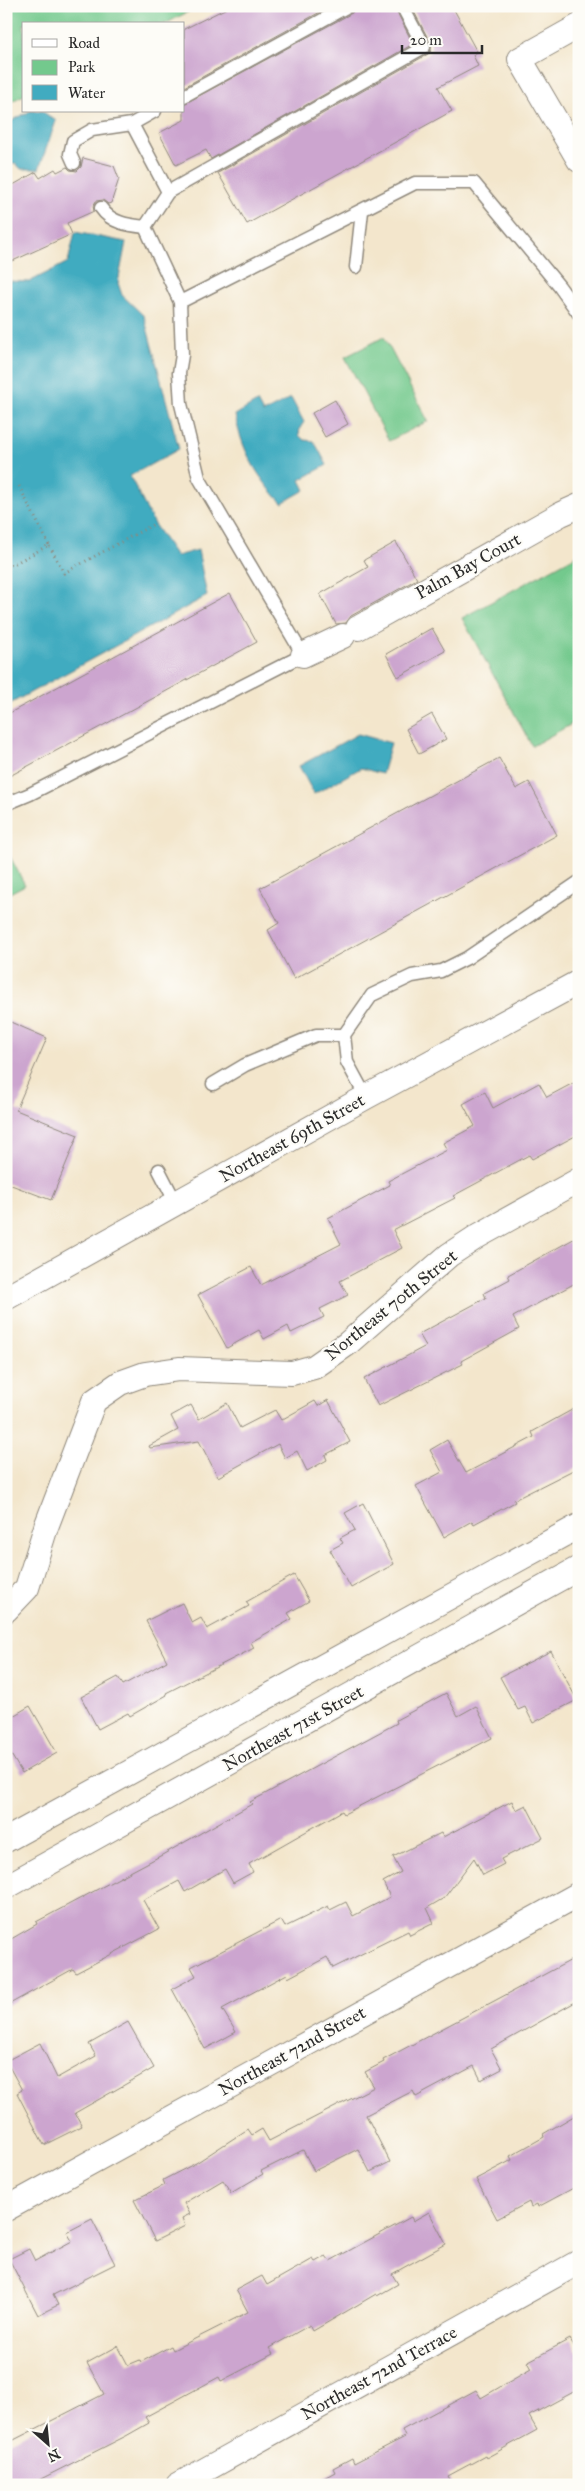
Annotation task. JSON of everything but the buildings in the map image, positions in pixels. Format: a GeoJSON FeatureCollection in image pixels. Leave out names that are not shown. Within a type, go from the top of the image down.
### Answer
{"type":"FeatureCollection","features":[{"type":"Feature","properties":{"kind":"street"},"geometry":{"type":"LineString","coordinates":[[579,26],[520,59],[579,160]]}},
{"type":"Feature","properties":{"kind":"street","name":"Palm Bay Court"},"geometry":{"type":"LineString","coordinates":[[303,655],[350,632],[579,506]]}},
{"type":"Feature","properties":{"kind":"street","name":"Northeast 69th Street"},"geometry":{"type":"LineString","coordinates":[[6,1298],[366,1097],[579,982]]}},
{"type":"Feature","properties":{"kind":"street","name":"Northeast 70th Street"},"geometry":{"type":"LineString","coordinates":[[6,1610],[27,1588],[46,1527],[94,1401],[120,1383],[144,1374],[179,1369],[292,1373],[314,1367],[347,1344],[449,1255],[478,1236],[579,1180]]}},
{"type":"Feature","properties":{"kind":"street"},"geometry":{"type":"LineString","coordinates":[[6,1840],[579,1526]]}},
{"type":"Feature","properties":{"kind":"street","name":"Northeast 71st Street"},"geometry":{"type":"LineString","coordinates":[[6,1887],[579,1568]]}},
{"type":"Feature","properties":{"kind":"street","name":"Northeast 72nd Street"},"geometry":{"type":"LineString","coordinates":[[6,2209],[579,1894]]}},
{"type":"Feature","properties":{"kind":"street","name":"Northeast 72nd Terrace"},"geometry":{"type":"LineString","coordinates":[[178,2485],[579,2262]]}},
{"type":"Feature","properties":{"kind":"lane"},"geometry":{"type":"LineString","coordinates":[[185,95],[348,6]]}},
{"type":"Feature","properties":{"kind":"lane"},"geometry":{"type":"LineString","coordinates":[[145,227],[168,192],[424,47],[402,6]]}},
{"type":"Feature","properties":{"kind":"lane"},"geometry":{"type":"LineString","coordinates":[[74,163],[70,154],[73,141],[92,130],[132,124],[153,112]]}},
{"type":"Feature","properties":{"kind":"lane"},"geometry":{"type":"LineString","coordinates":[[132,124],[168,192]]}},
{"type":"Feature","properties":{"kind":"lane"},"geometry":{"type":"LineString","coordinates":[[180,302],[415,183],[474,183],[559,286],[579,314]]}},
{"type":"Feature","properties":{"kind":"lane"},"geometry":{"type":"LineString","coordinates":[[101,208],[104,213],[122,225],[145,227]]}},
{"type":"Feature","properties":{"kind":"lane"},"geometry":{"type":"LineString","coordinates":[[356,267],[362,211]]}},
{"type":"Feature","properties":{"kind":"lane"},"geometry":{"type":"LineString","coordinates":[[6,804],[30,794],[303,655],[200,478],[181,404],[179,374],[182,355],[180,302],[145,227]]}},
{"type":"Feature","properties":{"kind":"lane"},"geometry":{"type":"LineString","coordinates":[[366,1097],[346,1062],[344,1035],[372,995],[412,976],[441,971],[467,958],[579,882]]}},
{"type":"Feature","properties":{"kind":"lane"},"geometry":{"type":"LineString","coordinates":[[213,1084],[244,1065],[316,1035],[344,1035]]}},
{"type":"Feature","properties":{"kind":"lane"},"geometry":{"type":"LineString","coordinates":[[158,1170],[176,1203]]}},
{"type":"Feature","properties":{"kind":"path"},"geometry":{"type":"LineString","coordinates":[[19,486],[64,573],[154,524]]}},
{"type":"Feature","properties":{"kind":"path"},"geometry":{"type":"LineString","coordinates":[[6,568],[49,544]]}},
{"type":"Feature","properties":{"kind":"green space"},"geometry":{"type":"Polygon","coordinates":[[[6,6],[199,6],[169,22],[22,22],[22,96],[6,104],[6,6]]]}},
{"type":"Feature","properties":{"kind":"green space"},"geometry":{"type":"Polygon","coordinates":[[[384,337],[428,421],[389,441],[345,357],[384,337]]]}},
{"type":"Feature","properties":{"kind":"green space"},"geometry":{"type":"Polygon","coordinates":[[[579,554],[579,720],[532,746],[462,618],[579,554]]]}},
{"type":"Feature","properties":{"kind":"green space"},"geometry":{"type":"Polygon","coordinates":[[[6,849],[25,885],[6,895],[6,849]]]}},
{"type":"Feature","properties":{"kind":"water"},"geometry":{"type":"Polygon","coordinates":[[[28,112],[43,112],[56,121],[39,169],[21,169],[15,163],[6,168],[6,124],[28,112]]]}},
{"type":"Feature","properties":{"kind":"water"},"geometry":{"type":"Polygon","coordinates":[[[75,232],[126,242],[118,283],[122,295],[144,316],[179,449],[130,476],[154,524],[176,556],[198,550],[207,596],[6,706],[6,288],[9,281],[29,282],[68,262],[75,232]]]}},
{"type":"Feature","properties":{"kind":"water"},"geometry":{"type":"Polygon","coordinates":[[[291,398],[304,422],[300,428],[299,435],[304,440],[314,441],[327,465],[300,480],[305,490],[282,503],[265,483],[246,452],[235,415],[257,402],[263,413],[291,398]]]}},
{"type":"Feature","properties":{"kind":"water"},"geometry":{"type":"Polygon","coordinates":[[[358,734],[391,743],[382,774],[361,768],[314,794],[299,766],[358,734]]]}}]}
